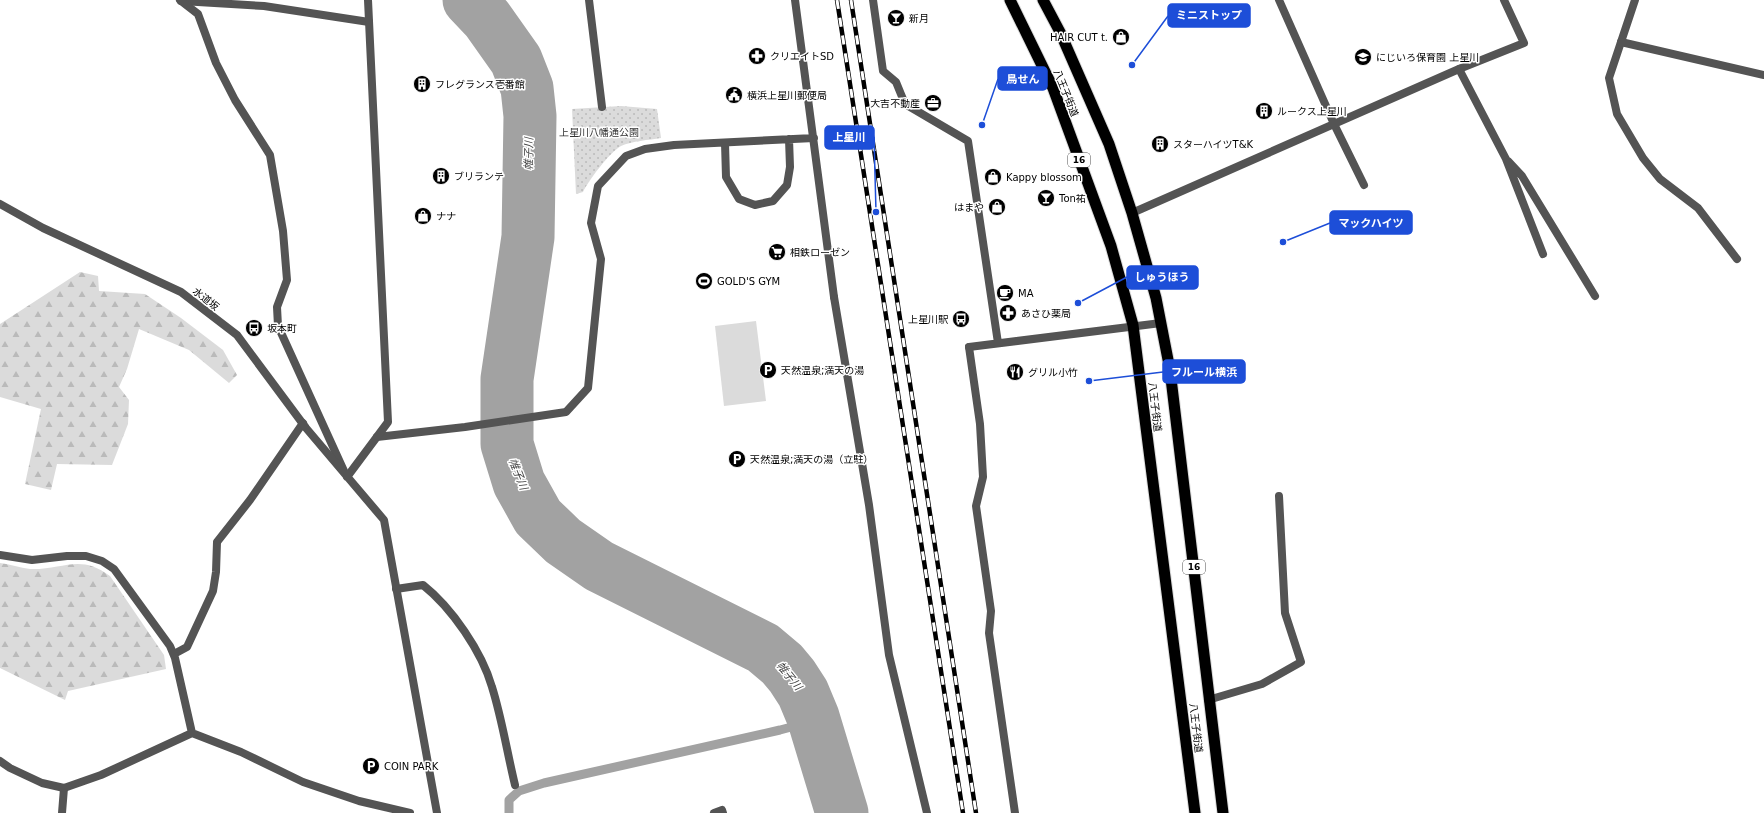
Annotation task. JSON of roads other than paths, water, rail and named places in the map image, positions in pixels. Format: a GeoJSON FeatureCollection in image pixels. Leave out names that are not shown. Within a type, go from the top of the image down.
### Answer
{"type":"FeatureCollection","features":[{"type":"Feature","properties":{"kind":"highway","name":"八王子街道"},"geometry":{"type":"LineString","coordinates":[[1010,0],[1052,88],[1111,246],[1133,325],[1195,813]]}},
{"type":"Feature","properties":{"kind":"highway","name":"八王子街道"},"geometry":{"type":"LineString","coordinates":[[1043,0],[1060,32],[1109,144],[1132,213],[1156,298],[1170,370],[1182,461],[1208,700],[1223,813]]}},
{"type":"Feature","properties":{"kind":"street"},"geometry":{"type":"LineString","coordinates":[[346,477],[388,422],[368,0]]}},
{"type":"Feature","properties":{"kind":"street"},"geometry":{"type":"LineString","coordinates":[[589,0],[602,107]]}},
{"type":"Feature","properties":{"kind":"street"},"geometry":{"type":"LineString","coordinates":[[795,0],[834,296],[869,505],[889,655],[927,813]]}},
{"type":"Feature","properties":{"kind":"street"},"geometry":{"type":"LineString","coordinates":[[873,0],[883,71],[896,82],[905,104],[968,141],[998,343]]}},
{"type":"Feature","properties":{"kind":"street"},"geometry":{"type":"LineString","coordinates":[[1279,0],[1334,124],[1364,185]]}},
{"type":"Feature","properties":{"kind":"street"},"geometry":{"type":"LineString","coordinates":[[1132,213],[1459,69],[1524,43],[1504,0]]}},
{"type":"Feature","properties":{"kind":"street"},"geometry":{"type":"LineString","coordinates":[[1635,0],[1609,78],[1617,114],[1643,158],[1660,179],[1698,208],[1737,259]]}},
{"type":"Feature","properties":{"kind":"street"},"geometry":{"type":"LineString","coordinates":[[180,1],[264,6],[369,22]]}},
{"type":"Feature","properties":{"kind":"street"},"geometry":{"type":"LineString","coordinates":[[180,1],[198,14],[216,63],[235,100],[270,155],[283,231],[286,280],[277,307],[278,326],[346,477],[384,520],[437,813]]}},
{"type":"Feature","properties":{"kind":"street"},"geometry":{"type":"LineString","coordinates":[[1621,42],[1764,75]]}},
{"type":"Feature","properties":{"kind":"street"},"geometry":{"type":"LineString","coordinates":[[1459,69],[1506,159],[1543,254]]}},
{"type":"Feature","properties":{"kind":"street"},"geometry":{"type":"LineString","coordinates":[[377,437],[465,427],[566,412],[588,388],[601,259],[591,223],[598,186],[626,156],[645,149],[674,145],[814,138]]}},
{"type":"Feature","properties":{"kind":"street"},"geometry":{"type":"LineString","coordinates":[[725,143],[726,177],[739,199],[755,205],[773,201],[787,185],[790,167],[789,139]]}},
{"type":"Feature","properties":{"kind":"street"},"geometry":{"type":"LineString","coordinates":[[1506,159],[1522,176],[1595,296]]}},
{"type":"Feature","properties":{"kind":"street","name":"水道坂"},"geometry":{"type":"LineString","coordinates":[[0,204],[43,228],[181,292],[237,336],[346,477]]}},
{"type":"Feature","properties":{"kind":"street"},"geometry":{"type":"LineString","coordinates":[[1015,813],[989,633],[991,611],[976,506],[983,477],[980,424],[969,347],[1161,322]]}},
{"type":"Feature","properties":{"kind":"street"},"geometry":{"type":"LineString","coordinates":[[174,654],[187,647],[213,591],[216,572],[217,542],[250,500],[303,423]]}},
{"type":"Feature","properties":{"kind":"street"},"geometry":{"type":"LineString","coordinates":[[1208,700],[1262,684],[1301,662],[1285,613],[1279,496]]}},
{"type":"Feature","properties":{"kind":"street"},"geometry":{"type":"LineString","coordinates":[[0,555],[32,560],[67,556],[86,556],[102,561],[114,569],[170,646],[174,654],[192,734]]}},
{"type":"Feature","properties":{"kind":"street"},"geometry":{"type":"LineString","coordinates":[[396,589],[423,586],[436,595],[470,637],[492,686],[515,785]]}},
{"type":"Feature","properties":{"kind":"street"},"geometry":{"type":"LineString","coordinates":[[0,761],[10,768],[42,783],[64,788],[114,770],[192,734],[241,752],[303,782],[358,801],[410,813]]}},
{"type":"Feature","properties":{"kind":"street"},"geometry":{"type":"LineString","coordinates":[[62,813],[64,788]]}},
{"type":"Feature","properties":{"kind":"street"},"geometry":{"type":"LineString","coordinates":[[714,813],[722,810],[723,813]]}},
{"type":"Feature","properties":{"kind":"waterway","name":"帷子川"},"geometry":{"type":"LineString","coordinates":[[469,0],[487,19],[516,60],[527,88],[530,116],[528,237],[507,379],[507,444],[519,483],[538,517],[563,541],[599,566],[763,648],[782,664],[803,693],[813,717],[842,813]]}},
{"type":"Feature","properties":{"kind":"waterway"},"geometry":{"type":"LineString","coordinates":[[509,813],[509,800],[519,791],[544,783],[814,721]]}},
{"type":"Feature","properties":{"kind":"railway"},"geometry":{"type":"LineString","coordinates":[[837,0],[963,813]]}},
{"type":"Feature","properties":{"kind":"railway"},"geometry":{"type":"LineString","coordinates":[[851,0],[976,813]]}},
{"type":"Feature","properties":{"kind":"place","name":"新月"},"geometry":{"type":"Point","coordinates":[896,18]}},
{"type":"Feature","properties":{"kind":"place","name":"HAIR CUT t."},"geometry":{"type":"Point","coordinates":[1121,37]}},
{"type":"Feature","properties":{"kind":"place","name":"クリエイトSD"},"geometry":{"type":"Point","coordinates":[757,56]}},
{"type":"Feature","properties":{"kind":"place","name":"にじいろ保育園 上星川"},"geometry":{"type":"Point","coordinates":[1363,57]}},
{"type":"Feature","properties":{"kind":"place","name":"ミニストップ"},"geometry":{"type":"Point","coordinates":[1132,65]}},
{"type":"Feature","properties":{"kind":"place","name":"フレグランス壱番館"},"geometry":{"type":"Point","coordinates":[422,84]}},
{"type":"Feature","properties":{"kind":"place","name":"横浜上星川郵便局"},"geometry":{"type":"Point","coordinates":[734,95]}},
{"type":"Feature","properties":{"kind":"place","name":"大吉不動産"},"geometry":{"type":"Point","coordinates":[933,103]}},
{"type":"Feature","properties":{"kind":"place","name":"ルークス上星川"},"geometry":{"type":"Point","coordinates":[1264,111]}},
{"type":"Feature","properties":{"kind":"place","name":"鳥せん"},"geometry":{"type":"Point","coordinates":[982,125]}},
{"type":"Feature","properties":{"kind":"place","name":"スターハイツT&K"},"geometry":{"type":"Point","coordinates":[1160,144]}},
{"type":"Feature","properties":{"kind":"place","name":"ブリランテ"},"geometry":{"type":"Point","coordinates":[441,176]}},
{"type":"Feature","properties":{"kind":"place","name":"Kappy blossom"},"geometry":{"type":"Point","coordinates":[993,177]}},
{"type":"Feature","properties":{"kind":"place","name":"Ton祐"},"geometry":{"type":"Point","coordinates":[1046,198]}},
{"type":"Feature","properties":{"kind":"place","name":"はまや"},"geometry":{"type":"Point","coordinates":[997,207]}},
{"type":"Feature","properties":{"kind":"place","name":"上星川"},"geometry":{"type":"Point","coordinates":[876,212]}},
{"type":"Feature","properties":{"kind":"place","name":"ナナ"},"geometry":{"type":"Point","coordinates":[423,216]}},
{"type":"Feature","properties":{"kind":"place","name":"マックハイツ"},"geometry":{"type":"Point","coordinates":[1283,242]}},
{"type":"Feature","properties":{"kind":"place","name":"相鉄ローゼン"},"geometry":{"type":"Point","coordinates":[777,252]}},
{"type":"Feature","properties":{"kind":"place","name":"GOLD'S GYM"},"geometry":{"type":"Point","coordinates":[704,281]}},
{"type":"Feature","properties":{"kind":"place","name":"MA"},"geometry":{"type":"Point","coordinates":[1005,293]}},
{"type":"Feature","properties":{"kind":"place","name":"しゅうほう"},"geometry":{"type":"Point","coordinates":[1078,303]}},
{"type":"Feature","properties":{"kind":"place","name":"あさひ薬局"},"geometry":{"type":"Point","coordinates":[1008,313]}},
{"type":"Feature","properties":{"kind":"place","name":"上星川駅"},"geometry":{"type":"Point","coordinates":[961,319]}},
{"type":"Feature","properties":{"kind":"place","name":"坂本町"},"geometry":{"type":"Point","coordinates":[254,328]}},
{"type":"Feature","properties":{"kind":"place","name":"天然温泉;満天の湯"},"geometry":{"type":"Point","coordinates":[768,370]}},
{"type":"Feature","properties":{"kind":"place","name":"グリル小竹"},"geometry":{"type":"Point","coordinates":[1015,372]}},
{"type":"Feature","properties":{"kind":"place","name":"フルール横浜"},"geometry":{"type":"Point","coordinates":[1089,381]}},
{"type":"Feature","properties":{"kind":"place","name":"天然温泉;満天の湯（立駐）"},"geometry":{"type":"Point","coordinates":[737,459]}},
{"type":"Feature","properties":{"kind":"place","name":"COIN PARK"},"geometry":{"type":"Point","coordinates":[371,766]}},
{"type":"Feature","properties":{"kind":"park label","name":"上星川八幡通公園"},"geometry":{"type":"Point","coordinates":[599,132]}}]}
